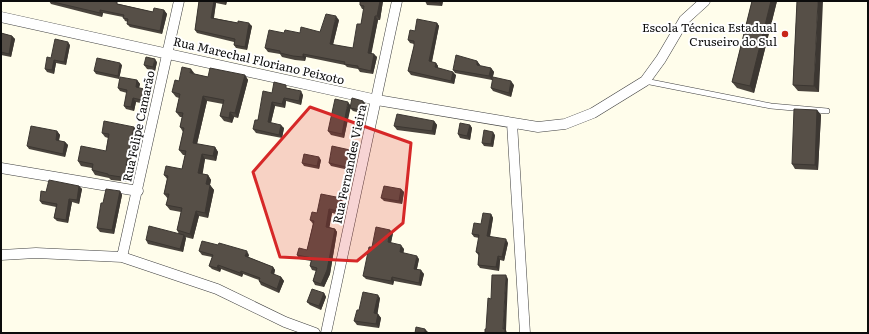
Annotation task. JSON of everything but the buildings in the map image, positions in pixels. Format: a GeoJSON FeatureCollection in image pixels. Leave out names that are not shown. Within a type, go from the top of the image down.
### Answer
{"type":"FeatureCollection","features":[{"type":"Feature","properties":{"kind":"street","name":"Rua Felipe Camarão"},"geometry":{"type":"LineString","coordinates":[[122,257],[138,191],[179,1]]}},
{"type":"Feature","properties":{"kind":"street","name":"Rua Fernandes Vieira"},"geometry":{"type":"LineString","coordinates":[[326,333],[397,1]]}},
{"type":"Feature","properties":{"kind":"street"},"geometry":{"type":"LineString","coordinates":[[645,81],[661,59],[684,20],[705,1]]}},
{"type":"Feature","properties":{"kind":"street","name":"Rua Marechal Floriano Peixoto"},"geometry":{"type":"LineString","coordinates":[[1,17],[377,100],[538,127],[565,124],[593,113],[645,81]]}},
{"type":"Feature","properties":{"kind":"street"},"geometry":{"type":"LineString","coordinates":[[512,123],[525,333]]}},
{"type":"Feature","properties":{"kind":"street"},"geometry":{"type":"LineString","coordinates":[[1,168],[138,191]]}},
{"type":"Feature","properties":{"kind":"street"},"geometry":{"type":"LineString","coordinates":[[1,255],[36,252],[122,257],[217,289],[285,322],[315,333]]}},
{"type":"Feature","properties":{"kind":"lane"},"geometry":{"type":"LineString","coordinates":[[645,81],[771,106],[827,111]]}},
{"type":"Feature","properties":{"kind":"highlighted area"},"geometry":{"type":"Polygon","coordinates":[[[310,107],[411,143],[403,223],[357,261],[280,257],[253,172],[310,107]]]}},
{"type":"Feature","properties":{"kind":"place","name":"Escola Técnica Estadual Cruseiro do Sul"},"geometry":{"type":"Point","coordinates":[785,34]}}]}
